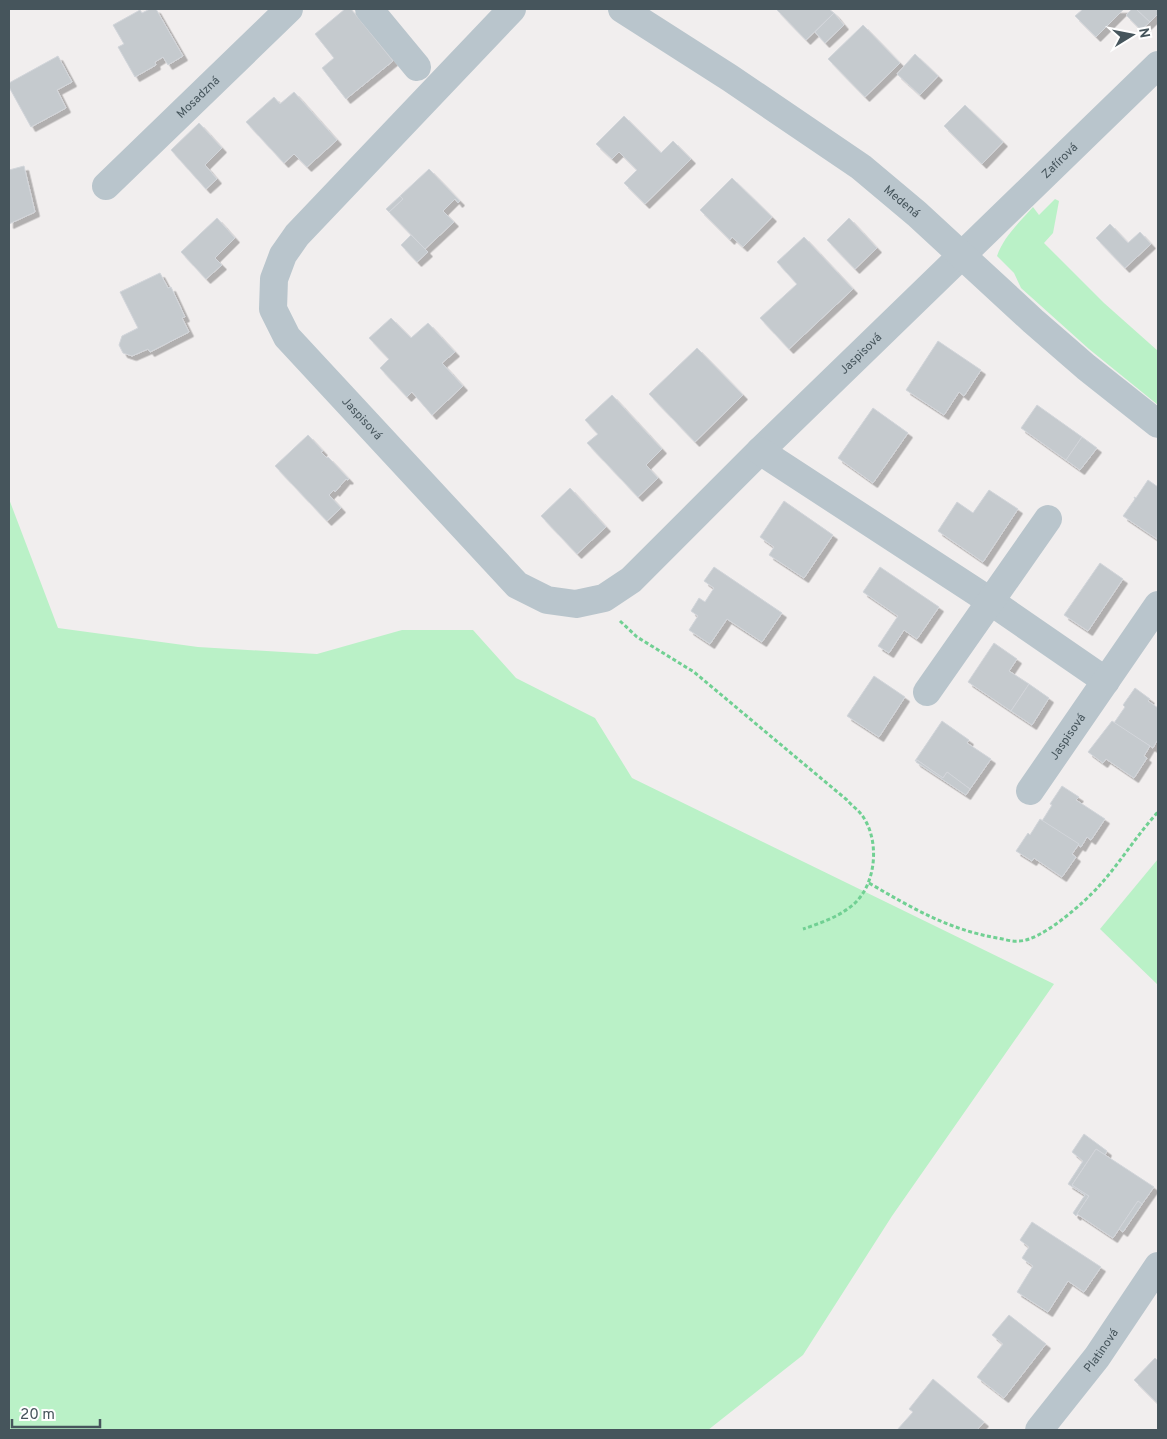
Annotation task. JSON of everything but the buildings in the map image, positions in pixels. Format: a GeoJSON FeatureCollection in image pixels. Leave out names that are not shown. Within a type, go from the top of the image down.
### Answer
{"type":"FeatureCollection","features":[{"type":"Feature","properties":{"kind":"street","name":"Mosadzná"},"geometry":{"type":"LineString","coordinates":[[106,186],[289,9]]}},
{"type":"Feature","properties":{"kind":"street"},"geometry":{"type":"LineString","coordinates":[[369,9],[417,67]]}},
{"type":"Feature","properties":{"kind":"street","name":"Jaspisová"},"geometry":{"type":"LineString","coordinates":[[512,9],[297,235],[282,255],[274,279],[273,309],[287,337],[518,584],[548,600],[576,604],[604,598],[631,580],[760,451],[962,256]]}},
{"type":"Feature","properties":{"kind":"street","name":"Medená"},"geometry":{"type":"LineString","coordinates":[[622,9],[753,93],[861,167],[917,214],[1073,356],[1158,424]]}},
{"type":"Feature","properties":{"kind":"street","name":"Zafírová"},"geometry":{"type":"LineString","coordinates":[[962,256],[1158,65]]}},
{"type":"Feature","properties":{"kind":"street"},"geometry":{"type":"LineString","coordinates":[[760,451],[990,601],[1106,681]]}},
{"type":"Feature","properties":{"kind":"street"},"geometry":{"type":"LineString","coordinates":[[927,692],[1048,519]]}},
{"type":"Feature","properties":{"kind":"street","name":"Jaspisová"},"geometry":{"type":"LineString","coordinates":[[1030,791],[1158,605]]}},
{"type":"Feature","properties":{"kind":"street","name":"Platinová"},"geometry":{"type":"LineString","coordinates":[[1039,1430],[1097,1357],[1158,1266]]}},
{"type":"Feature","properties":{"kind":"path"},"geometry":{"type":"LineString","coordinates":[[604,598],[620,621],[638,637],[694,672],[840,794],[861,814],[871,832],[874,855],[868,883],[855,903],[826,921],[803,929]]}},
{"type":"Feature","properties":{"kind":"path"},"geometry":{"type":"LineString","coordinates":[[868,883],[926,916],[974,934],[1020,942],[1040,935],[1067,916],[1099,887],[1141,831],[1158,812]]}},
{"type":"Feature","properties":{"kind":"green space"},"geometry":{"type":"Polygon","coordinates":[[[1055,199],[1059,201],[1053,233],[1044,243],[1104,303],[1158,351],[1158,405],[1089,349],[1021,288],[1014,273],[997,256],[1008,236],[1033,207],[1039,215],[1055,199]]]}},
{"type":"Feature","properties":{"kind":"green space"},"geometry":{"type":"Polygon","coordinates":[[[9,499],[58,628],[198,647],[317,654],[402,630],[473,630],[516,678],[595,718],[632,778],[1054,984],[892,1216],[803,1355],[708,1430],[9,1430],[9,499]]]}},
{"type":"Feature","properties":{"kind":"green space"},"geometry":{"type":"Polygon","coordinates":[[[1158,859],[1158,985],[1100,929],[1158,859]]]}}]}
